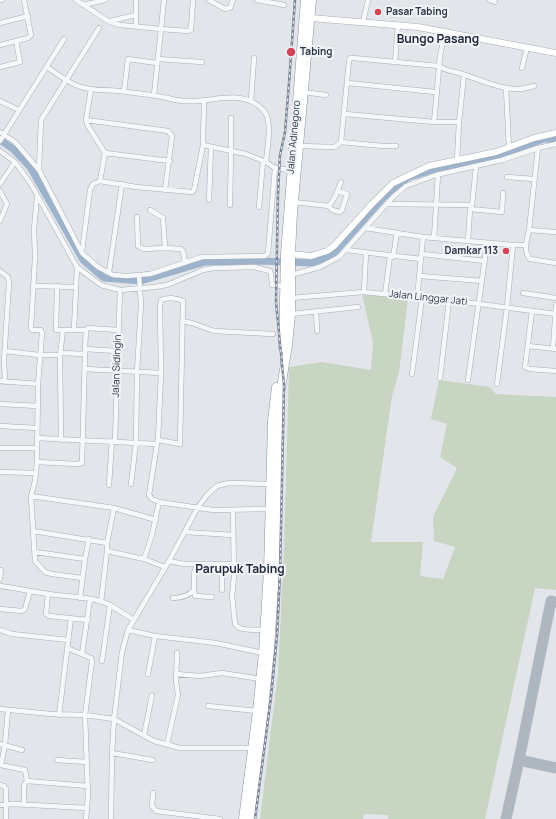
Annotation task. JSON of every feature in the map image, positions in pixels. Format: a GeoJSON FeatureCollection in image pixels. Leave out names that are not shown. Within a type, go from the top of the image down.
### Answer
{"type":"FeatureCollection","features":[{"type":"Feature","properties":{"kind":"highway","name":"Jalan Adinegoro"},"geometry":{"type":"LineString","coordinates":[[291,202],[305,0]]}},
{"type":"Feature","properties":{"kind":"highway","name":"Jalan Adinegoro"},"geometry":{"type":"LineString","coordinates":[[289,273],[291,170],[296,146],[303,92],[312,0]]}},
{"type":"Feature","properties":{"kind":"highway"},"geometry":{"type":"LineString","coordinates":[[243,819],[253,748],[270,649],[277,393],[283,345],[284,286],[289,273]]}},
{"type":"Feature","properties":{"kind":"highway"},"geometry":{"type":"LineString","coordinates":[[250,819],[265,630],[272,571],[270,509],[272,421],[288,345],[291,314],[289,273]]}},
{"type":"Feature","properties":{"kind":"street"},"geometry":{"type":"LineString","coordinates":[[0,45],[30,37],[28,16],[24,0]]}},
{"type":"Feature","properties":{"kind":"street"},"geometry":{"type":"LineString","coordinates":[[76,0],[108,21],[120,25],[190,31],[193,0]]}},
{"type":"Feature","properties":{"kind":"street"},"geometry":{"type":"LineString","coordinates":[[83,4],[105,0]]}},
{"type":"Feature","properties":{"kind":"street"},"geometry":{"type":"LineString","coordinates":[[136,0],[136,26]]}},
{"type":"Feature","properties":{"kind":"street"},"geometry":{"type":"LineString","coordinates":[[154,95],[164,0]]}},
{"type":"Feature","properties":{"kind":"street"},"geometry":{"type":"LineString","coordinates":[[209,0],[225,9],[230,8],[232,0]]}},
{"type":"Feature","properties":{"kind":"street"},"geometry":{"type":"LineString","coordinates":[[257,0],[284,5]]}},
{"type":"Feature","properties":{"kind":"street"},"geometry":{"type":"LineString","coordinates":[[364,22],[368,0]]}},
{"type":"Feature","properties":{"kind":"street"},"geometry":{"type":"LineString","coordinates":[[490,0],[495,2]]}},
{"type":"Feature","properties":{"kind":"street"},"geometry":{"type":"LineString","coordinates":[[108,21],[136,15]]}},
{"type":"Feature","properties":{"kind":"street"},"geometry":{"type":"LineString","coordinates":[[0,23],[28,16]]}},
{"type":"Feature","properties":{"kind":"street"},"geometry":{"type":"LineString","coordinates":[[311,18],[418,27],[556,53]]}},
{"type":"Feature","properties":{"kind":"street"},"geometry":{"type":"LineString","coordinates":[[395,62],[398,25]]}},
{"type":"Feature","properties":{"kind":"street"},"geometry":{"type":"LineString","coordinates":[[38,170],[41,120],[99,28]]}},
{"type":"Feature","properties":{"kind":"street"},"geometry":{"type":"LineString","coordinates":[[434,122],[439,66],[445,32]]}},
{"type":"Feature","properties":{"kind":"street"},"geometry":{"type":"LineString","coordinates":[[0,141],[2,134],[64,39]]}},
{"type":"Feature","properties":{"kind":"street"},"geometry":{"type":"LineString","coordinates":[[0,67],[20,62],[16,41]]}},
{"type":"Feature","properties":{"kind":"street"},"geometry":{"type":"LineString","coordinates":[[522,68],[527,47]]}},
{"type":"Feature","properties":{"kind":"street"},"geometry":{"type":"LineString","coordinates":[[251,101],[254,58]]}},
{"type":"Feature","properties":{"kind":"street"},"geometry":{"type":"LineString","coordinates":[[296,146],[335,147],[341,142],[350,58],[439,66],[447,71],[506,88],[520,89],[534,86]]}},
{"type":"Feature","properties":{"kind":"street"},"geometry":{"type":"LineString","coordinates":[[124,91],[128,59],[202,62]]}},
{"type":"Feature","properties":{"kind":"street"},"geometry":{"type":"LineString","coordinates":[[47,67],[66,80],[78,86],[91,89],[124,91],[182,101],[232,97],[251,101],[266,114],[269,128],[259,207]]}},
{"type":"Feature","properties":{"kind":"street"},"geometry":{"type":"LineString","coordinates":[[457,161],[464,75]]}},
{"type":"Feature","properties":{"kind":"street"},"geometry":{"type":"LineString","coordinates":[[348,83],[437,91]]}},
{"type":"Feature","properties":{"kind":"street"},"geometry":{"type":"LineString","coordinates":[[506,88],[509,148]]}},
{"type":"Feature","properties":{"kind":"street"},"geometry":{"type":"LineString","coordinates":[[91,89],[86,120],[88,126],[105,153],[100,181]]}},
{"type":"Feature","properties":{"kind":"street"},"geometry":{"type":"LineString","coordinates":[[303,92],[326,95]]}},
{"type":"Feature","properties":{"kind":"street"},"geometry":{"type":"LineString","coordinates":[[82,252],[90,190],[93,184],[100,181],[165,190],[192,192],[194,190],[203,145],[204,100]]}},
{"type":"Feature","properties":{"kind":"street"},"geometry":{"type":"LineString","coordinates":[[0,101],[19,110]]}},
{"type":"Feature","properties":{"kind":"street"},"geometry":{"type":"LineString","coordinates":[[344,114],[434,122],[459,122]]}},
{"type":"Feature","properties":{"kind":"street"},"geometry":{"type":"LineString","coordinates":[[230,118],[230,205]]}},
{"type":"Feature","properties":{"kind":"street"},"geometry":{"type":"LineString","coordinates":[[86,120],[168,131],[172,136],[170,161],[165,190]]}},
{"type":"Feature","properties":{"kind":"street"},"geometry":{"type":"LineString","coordinates":[[289,254],[311,256],[328,251],[394,183],[428,166],[457,161],[509,148],[534,138],[556,133]]}},
{"type":"Feature","properties":{"kind":"street"},"geometry":{"type":"LineString","coordinates":[[2,134],[14,142],[38,170],[82,252],[98,267],[113,275],[120,276],[139,276],[150,274],[202,257],[265,256],[268,253],[275,168]]}},
{"type":"Feature","properties":{"kind":"street"},"geometry":{"type":"LineString","coordinates":[[341,142],[396,146]]}},
{"type":"Feature","properties":{"kind":"street"},"geometry":{"type":"LineString","coordinates":[[289,273],[328,264],[346,250],[402,188],[438,175],[476,167],[556,144]]}},
{"type":"Feature","properties":{"kind":"street"},"geometry":{"type":"LineString","coordinates":[[203,145],[249,155],[275,168],[291,170]]}},
{"type":"Feature","properties":{"kind":"street"},"geometry":{"type":"LineString","coordinates":[[209,200],[211,147]]}},
{"type":"Feature","properties":{"kind":"street"},"geometry":{"type":"LineString","coordinates":[[538,148],[526,245],[528,257],[530,259],[556,263]]}},
{"type":"Feature","properties":{"kind":"street"},"geometry":{"type":"LineString","coordinates":[[0,151],[15,162],[31,184],[77,267],[101,285],[120,290],[167,285],[203,270],[214,268],[254,267],[270,271],[272,285],[284,286]]}},
{"type":"Feature","properties":{"kind":"street"},"geometry":{"type":"LineString","coordinates":[[105,153],[170,161]]}},
{"type":"Feature","properties":{"kind":"street"},"geometry":{"type":"LineString","coordinates":[[0,184],[15,162]]}},
{"type":"Feature","properties":{"kind":"street"},"geometry":{"type":"LineString","coordinates":[[468,241],[476,167]]}},
{"type":"Feature","properties":{"kind":"street"},"geometry":{"type":"LineString","coordinates":[[434,238],[438,175]]}},
{"type":"Feature","properties":{"kind":"street"},"geometry":{"type":"LineString","coordinates":[[508,177],[534,179]]}},
{"type":"Feature","properties":{"kind":"street"},"geometry":{"type":"LineString","coordinates":[[329,206],[335,197],[341,182]]}},
{"type":"Feature","properties":{"kind":"street"},"geometry":{"type":"LineString","coordinates":[[109,272],[122,184]]}},
{"type":"Feature","properties":{"kind":"street"},"geometry":{"type":"LineString","coordinates":[[0,191],[8,204],[0,221]]}},
{"type":"Feature","properties":{"kind":"street"},"geometry":{"type":"LineString","coordinates":[[291,202],[329,206],[334,211],[340,212],[342,210],[346,194],[338,191]]}},
{"type":"Feature","properties":{"kind":"street"},"geometry":{"type":"LineString","coordinates":[[388,204],[471,207],[502,212],[503,193]]}},
{"type":"Feature","properties":{"kind":"street"},"geometry":{"type":"LineString","coordinates":[[37,197],[34,229],[35,257],[32,330],[41,330],[38,384],[37,462],[31,496],[35,561],[44,572],[82,578]]}},
{"type":"Feature","properties":{"kind":"street"},"geometry":{"type":"LineString","coordinates":[[150,210],[163,218],[165,248]]}},
{"type":"Feature","properties":{"kind":"street"},"geometry":{"type":"LineString","coordinates":[[137,217],[138,246],[150,249],[181,249],[183,251],[185,262]]}},
{"type":"Feature","properties":{"kind":"street"},"geometry":{"type":"LineString","coordinates":[[365,228],[424,237],[526,245]]}},
{"type":"Feature","properties":{"kind":"street"},"geometry":{"type":"LineString","coordinates":[[528,230],[556,232]]}},
{"type":"Feature","properties":{"kind":"street"},"geometry":{"type":"LineString","coordinates":[[385,294],[391,257],[397,233]]}},
{"type":"Feature","properties":{"kind":"street"},"geometry":{"type":"LineString","coordinates":[[412,374],[420,298],[421,256],[424,237]]}},
{"type":"Feature","properties":{"kind":"street"},"geometry":{"type":"LineString","coordinates":[[468,380],[480,304],[487,243]]}},
{"type":"Feature","properties":{"kind":"street"},"geometry":{"type":"LineString","coordinates":[[497,384],[513,245]]}},
{"type":"Feature","properties":{"kind":"street"},"geometry":{"type":"LineString","coordinates":[[346,250],[391,257],[421,256],[485,261]]}},
{"type":"Feature","properties":{"kind":"street"},"geometry":{"type":"LineString","coordinates":[[364,292],[366,253]]}},
{"type":"Feature","properties":{"kind":"street"},"geometry":{"type":"LineString","coordinates":[[74,329],[77,267]]}},
{"type":"Feature","properties":{"kind":"street"},"geometry":{"type":"LineString","coordinates":[[0,271],[8,277],[9,282],[5,351],[2,360],[2,382],[38,384]]}},
{"type":"Feature","properties":{"kind":"street"},"geometry":{"type":"LineString","coordinates":[[131,484],[136,442],[137,372],[141,305],[139,276]]}},
{"type":"Feature","properties":{"kind":"street"},"geometry":{"type":"LineString","coordinates":[[420,276],[482,281]]}},
{"type":"Feature","properties":{"kind":"street"},"geometry":{"type":"LineString","coordinates":[[33,286],[75,287]]}},
{"type":"Feature","properties":{"kind":"street"},"geometry":{"type":"LineString","coordinates":[[57,286],[56,330],[86,330],[88,328],[118,330]]}},
{"type":"Feature","properties":{"kind":"street","name":"Jalan Sidingin"},"geometry":{"type":"LineString","coordinates":[[109,486],[113,441],[120,290]]}},
{"type":"Feature","properties":{"kind":"street","name":"Jalan Linggar Jati"},"geometry":{"type":"LineString","coordinates":[[291,298],[364,292],[507,307],[556,314]]}},
{"type":"Feature","properties":{"kind":"street"},"geometry":{"type":"LineString","coordinates":[[523,292],[556,298]]}},
{"type":"Feature","properties":{"kind":"street"},"geometry":{"type":"LineString","coordinates":[[37,438],[157,442],[180,444],[182,300],[165,298],[161,300],[161,373],[157,442],[149,495],[152,499],[159,502],[213,510],[270,509]]}},
{"type":"Feature","properties":{"kind":"street"},"geometry":{"type":"LineString","coordinates":[[440,378],[449,302]]}},
{"type":"Feature","properties":{"kind":"street"},"geometry":{"type":"LineString","coordinates":[[528,346],[554,349],[556,305]]}},
{"type":"Feature","properties":{"kind":"street"},"geometry":{"type":"LineString","coordinates":[[291,314],[358,307]]}},
{"type":"Feature","properties":{"kind":"street"},"geometry":{"type":"LineString","coordinates":[[532,311],[525,366],[526,368],[556,371]]}},
{"type":"Feature","properties":{"kind":"street"},"geometry":{"type":"LineString","coordinates":[[316,312],[317,331]]}},
{"type":"Feature","properties":{"kind":"street"},"geometry":{"type":"LineString","coordinates":[[182,321],[214,331],[273,334]]}},
{"type":"Feature","properties":{"kind":"street"},"geometry":{"type":"LineString","coordinates":[[61,440],[60,354],[63,330]]}},
{"type":"Feature","properties":{"kind":"street"},"geometry":{"type":"LineString","coordinates":[[37,462],[80,464],[82,460],[86,330]]}},
{"type":"Feature","properties":{"kind":"street"},"geometry":{"type":"LineString","coordinates":[[5,351],[39,355],[85,351],[117,351]]}},
{"type":"Feature","properties":{"kind":"street"},"geometry":{"type":"LineString","coordinates":[[85,369],[116,372],[161,373]]}},
{"type":"Feature","properties":{"kind":"street"},"geometry":{"type":"LineString","coordinates":[[0,404],[38,406]]}},
{"type":"Feature","properties":{"kind":"street"},"geometry":{"type":"LineString","coordinates":[[0,426],[37,428]]}},
{"type":"Feature","properties":{"kind":"street"},"geometry":{"type":"LineString","coordinates":[[0,448],[37,448]]}},
{"type":"Feature","properties":{"kind":"street"},"geometry":{"type":"LineString","coordinates":[[0,472],[36,473]]}},
{"type":"Feature","properties":{"kind":"street"},"geometry":{"type":"LineString","coordinates":[[111,819],[114,719],[122,652],[128,630],[169,561],[198,507],[207,495],[217,486],[230,483],[271,484]]}},
{"type":"Feature","properties":{"kind":"street"},"geometry":{"type":"LineString","coordinates":[[31,496],[114,508],[156,520]]}},
{"type":"Feature","properties":{"kind":"street"},"geometry":{"type":"LineString","coordinates":[[144,559],[156,520],[159,502]]}},
{"type":"Feature","properties":{"kind":"street"},"geometry":{"type":"LineString","coordinates":[[101,602],[107,543],[114,508]]}},
{"type":"Feature","properties":{"kind":"street"},"geometry":{"type":"LineString","coordinates":[[233,510],[234,564],[232,596],[236,626],[241,629],[265,630]]}},
{"type":"Feature","properties":{"kind":"street"},"geometry":{"type":"LineString","coordinates":[[33,531],[107,543]]}},
{"type":"Feature","properties":{"kind":"street"},"geometry":{"type":"LineString","coordinates":[[185,532],[233,535]]}},
{"type":"Feature","properties":{"kind":"street"},"geometry":{"type":"LineString","coordinates":[[80,598],[89,539]]}},
{"type":"Feature","properties":{"kind":"street"},"geometry":{"type":"LineString","coordinates":[[107,551],[144,559],[165,567]]}},
{"type":"Feature","properties":{"kind":"street"},"geometry":{"type":"LineString","coordinates":[[35,552],[85,559]]}},
{"type":"Feature","properties":{"kind":"street"},"geometry":{"type":"LineString","coordinates":[[169,561],[184,564],[234,564]]}},
{"type":"Feature","properties":{"kind":"street"},"geometry":{"type":"LineString","coordinates":[[198,564],[194,574],[195,596],[212,597]]}},
{"type":"Feature","properties":{"kind":"street"},"geometry":{"type":"LineString","coordinates":[[222,564],[222,590]]}},
{"type":"Feature","properties":{"kind":"street"},"geometry":{"type":"LineString","coordinates":[[0,579],[1,570]]}},
{"type":"Feature","properties":{"kind":"street"},"geometry":{"type":"LineString","coordinates":[[0,586],[101,602],[110,605],[134,620]]}},
{"type":"Feature","properties":{"kind":"street"},"geometry":{"type":"LineString","coordinates":[[173,598],[179,598],[194,590]]}},
{"type":"Feature","properties":{"kind":"street"},"geometry":{"type":"LineString","coordinates":[[0,609],[25,610],[30,591]]}},
{"type":"Feature","properties":{"kind":"street"},"geometry":{"type":"LineString","coordinates":[[48,594],[47,615],[88,620]]}},
{"type":"Feature","properties":{"kind":"street"},"geometry":{"type":"LineString","coordinates":[[82,654],[90,600]]}},
{"type":"Feature","properties":{"kind":"street"},"geometry":{"type":"LineString","coordinates":[[102,661],[110,605]]}},
{"type":"Feature","properties":{"kind":"street"},"geometry":{"type":"LineString","coordinates":[[59,715],[71,618]]}},
{"type":"Feature","properties":{"kind":"street"},"geometry":{"type":"LineString","coordinates":[[0,630],[3,630],[8,634],[68,640]]}},
{"type":"Feature","properties":{"kind":"street"},"geometry":{"type":"LineString","coordinates":[[128,630],[155,636],[216,643],[263,653]]}},
{"type":"Feature","properties":{"kind":"street"},"geometry":{"type":"LineString","coordinates":[[148,674],[155,636]]}},
{"type":"Feature","properties":{"kind":"street"},"geometry":{"type":"LineString","coordinates":[[67,648],[90,658],[92,662],[85,715],[88,786],[86,819]]}},
{"type":"Feature","properties":{"kind":"street"},"geometry":{"type":"LineString","coordinates":[[167,744],[178,696],[176,681],[176,653]]}},
{"type":"Feature","properties":{"kind":"street"},"geometry":{"type":"LineString","coordinates":[[176,674],[200,676],[222,673],[261,679]]}},
{"type":"Feature","properties":{"kind":"street"},"geometry":{"type":"LineString","coordinates":[[144,735],[152,695]]}},
{"type":"Feature","properties":{"kind":"street"},"geometry":{"type":"LineString","coordinates":[[208,706],[259,717]]}},
{"type":"Feature","properties":{"kind":"street"},"geometry":{"type":"LineString","coordinates":[[0,709],[59,715],[85,715],[114,719],[154,741],[180,748],[253,748]]}},
{"type":"Feature","properties":{"kind":"street"},"geometry":{"type":"LineString","coordinates":[[8,710],[1,765],[25,770],[27,781],[24,785],[24,805]]}},
{"type":"Feature","properties":{"kind":"street"},"geometry":{"type":"LineString","coordinates":[[3,744],[22,750]]}},
{"type":"Feature","properties":{"kind":"street"},"geometry":{"type":"LineString","coordinates":[[112,754],[153,760]]}},
{"type":"Feature","properties":{"kind":"street"},"geometry":{"type":"LineString","coordinates":[[57,760],[87,762]]}},
{"type":"Feature","properties":{"kind":"street"},"geometry":{"type":"LineString","coordinates":[[27,781],[88,786]]}},
{"type":"Feature","properties":{"kind":"street"},"geometry":{"type":"LineString","coordinates":[[0,785],[5,787],[2,805],[6,819]]}},
{"type":"Feature","properties":{"kind":"street"},"geometry":{"type":"LineString","coordinates":[[153,793],[152,806],[156,811],[199,818],[220,819]]}},
{"type":"Feature","properties":{"kind":"street"},"geometry":{"type":"LineString","coordinates":[[2,805],[13,804],[87,808]]}},
{"type":"Feature","properties":{"kind":"green space"},"geometry":{"type":"Polygon","coordinates":[[[362,294],[408,299],[399,372],[392,396],[371,542],[423,542],[420,576],[443,579],[455,547],[434,541],[433,517],[457,468],[440,457],[447,424],[431,419],[439,380],[490,387],[496,394],[556,397],[556,590],[535,588],[485,819],[388,819],[388,815],[364,814],[363,819],[260,819],[278,673],[284,548],[289,367],[322,362],[371,370],[373,342],[362,294]]]}},
{"type":"Feature","properties":{"kind":"waterway"},"geometry":{"type":"LineString","coordinates":[[0,140],[13,149],[30,167],[83,260],[104,278],[141,281],[205,262],[260,261],[312,263],[328,257],[335,252],[384,197],[407,178],[432,170],[494,157],[544,139],[556,139]]}},
{"type":"Feature","properties":{"kind":"taxiway"},"geometry":{"type":"LineString","coordinates":[[506,819],[551,601],[556,602]]}},
{"type":"Feature","properties":{"kind":"taxiway"},"geometry":{"type":"LineString","coordinates":[[519,760],[556,768]]}},
{"type":"Feature","properties":{"kind":"railway"},"geometry":{"type":"LineString","coordinates":[[255,819],[271,697],[277,636],[280,574],[284,385],[276,302],[278,194],[280,155],[285,132],[295,0]]}},
{"type":"Feature","properties":{"kind":"place","name":"Pasar Tabing"},"geometry":{"type":"Point","coordinates":[378,12]}},
{"type":"Feature","properties":{"kind":"place","name":"Tabing"},"geometry":{"type":"Point","coordinates":[291,52]}},
{"type":"Feature","properties":{"kind":"place","name":"Damkar 113"},"geometry":{"type":"Point","coordinates":[506,251]}},
{"type":"Feature","properties":{"kind":"district","name":"Bungo Pasang"},"geometry":{"type":"Point","coordinates":[438,40]}},
{"type":"Feature","properties":{"kind":"district","name":"Parupuk Tabing"},"geometry":{"type":"Point","coordinates":[240,570]}}]}
